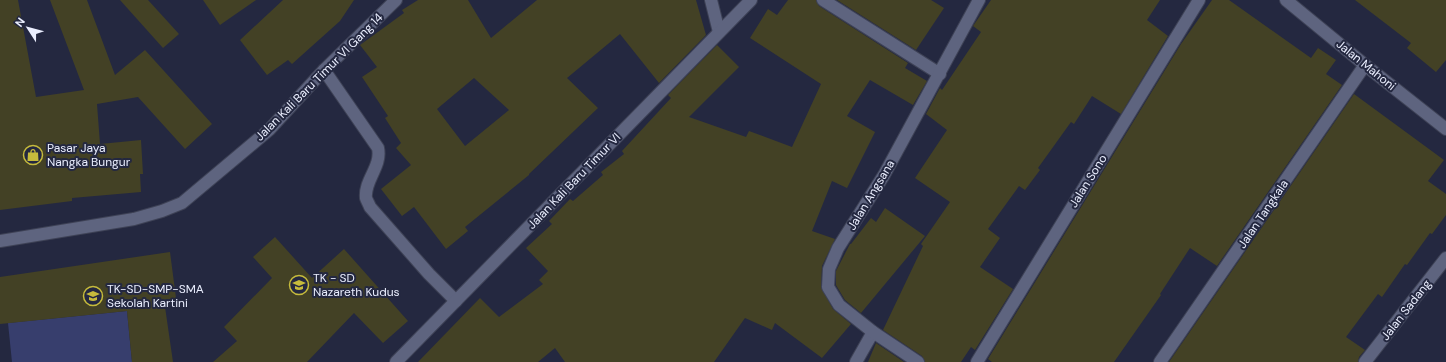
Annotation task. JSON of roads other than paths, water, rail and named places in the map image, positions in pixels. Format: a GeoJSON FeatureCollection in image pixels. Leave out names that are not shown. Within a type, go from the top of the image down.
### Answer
{"type":"FeatureCollection","features":[{"type":"Feature","properties":{"kind":"street","name":"Jalan Kali Baru Timur VI Gang 14"},"geometry":{"type":"LineString","coordinates":[[0,241],[134,219],[162,211],[182,203],[269,130],[324,70],[396,0]]}},
{"type":"Feature","properties":{"kind":"street"},"geometry":{"type":"LineString","coordinates":[[711,0],[719,32]]}},
{"type":"Feature","properties":{"kind":"street","name":"Jalan Kali Baru Timur VI"},"geometry":{"type":"LineString","coordinates":[[396,362],[751,0]]}},
{"type":"Feature","properties":{"kind":"street"},"geometry":{"type":"LineString","coordinates":[[823,0],[940,74]]}},
{"type":"Feature","properties":{"kind":"street","name":"Jalan Angsana"},"geometry":{"type":"LineString","coordinates":[[918,362],[873,332],[839,305],[828,287],[828,269],[838,248],[884,175],[979,0]]}},
{"type":"Feature","properties":{"kind":"street","name":"Jalan Sono"},"geometry":{"type":"LineString","coordinates":[[976,362],[1199,0]]}},
{"type":"Feature","properties":{"kind":"street","name":"Jalan Mahoni"},"geometry":{"type":"LineString","coordinates":[[1286,0],[1446,129]]}},
{"type":"Feature","properties":{"kind":"street","name":"Jalan Tangkala"},"geometry":{"type":"LineString","coordinates":[[1160,362],[1365,65]]}},
{"type":"Feature","properties":{"kind":"street"},"geometry":{"type":"LineString","coordinates":[[324,70],[378,148],[380,155],[378,163],[367,187],[366,198],[370,207],[429,274],[456,302]]}},
{"type":"Feature","properties":{"kind":"street","name":"Jalan Sadang"},"geometry":{"type":"LineString","coordinates":[[1365,362],[1446,258]]}},
{"type":"Feature","properties":{"kind":"street"},"geometry":{"type":"LineString","coordinates":[[856,362],[873,332]]}},
{"type":"Feature","properties":{"kind":"place","name":"Pasar Jaya Nangka Bungur"},"geometry":{"type":"Point","coordinates":[33,155]}},
{"type":"Feature","properties":{"kind":"place","name":"TK - SD Nazareth Kudus"},"geometry":{"type":"Point","coordinates":[299,285]}},
{"type":"Feature","properties":{"kind":"place","name":"TK-SD-SMP-SMA Sekolah Kartini"},"geometry":{"type":"Point","coordinates":[93,296]}}]}
